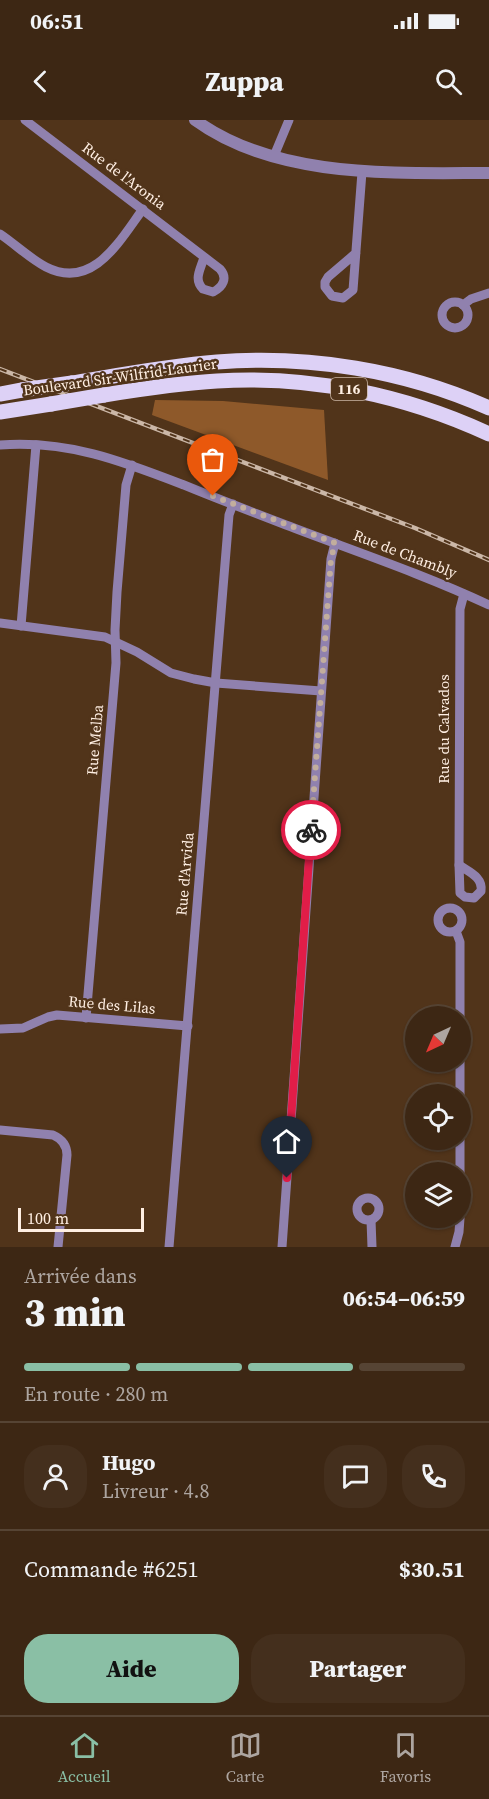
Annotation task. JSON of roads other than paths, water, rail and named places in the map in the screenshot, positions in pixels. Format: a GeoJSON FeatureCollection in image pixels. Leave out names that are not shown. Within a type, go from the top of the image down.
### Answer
{"type":"FeatureCollection","features":[{"type":"Feature","properties":{"kind":"main road","name":"Boulevard Sir-Wilfrid-Laurier"},"geometry":{"type":"LineString","coordinates":[[0,394],[203,363],[256,360],[293,361],[351,367],[393,376],[442,390],[489,408]]}},
{"type":"Feature","properties":{"kind":"main road","name":"Boulevard Sir-Wilfrid-Laurier"},"geometry":{"type":"LineString","coordinates":[[0,412],[180,384],[219,381],[299,382],[362,392],[399,401],[451,418],[489,434]]}},
{"type":"Feature","properties":{"kind":"street","name":"Rue de l'Aronia"},"geometry":{"type":"LineString","coordinates":[[25,120],[204,256]]}},
{"type":"Feature","properties":{"kind":"street"},"geometry":{"type":"LineString","coordinates":[[195,120],[223,138],[252,150],[362,172],[489,173]]}},
{"type":"Feature","properties":{"kind":"street"},"geometry":{"type":"LineString","coordinates":[[274,156],[289,120]]}},
{"type":"Feature","properties":{"kind":"street"},"geometry":{"type":"LineString","coordinates":[[356,253],[327,280],[326,287],[332,296],[343,298],[353,290],[356,253],[362,172]]}},
{"type":"Feature","properties":{"kind":"street"},"geometry":{"type":"LineString","coordinates":[[0,234],[46,267],[61,272],[76,272],[91,268],[104,259],[143,209]]}},
{"type":"Feature","properties":{"kind":"street"},"geometry":{"type":"LineString","coordinates":[[463,305],[471,299],[489,293]]}},
{"type":"Feature","properties":{"kind":"street","name":"Rue de Chambly"},"geometry":{"type":"LineString","coordinates":[[0,445],[36,445],[94,453],[132,465],[426,577],[489,605]]}},
{"type":"Feature","properties":{"kind":"street"},"geometry":{"type":"LineString","coordinates":[[21,626],[36,445]]}},
{"type":"Feature","properties":{"kind":"street","name":"Rue Melba"},"geometry":{"type":"LineString","coordinates":[[86,1017],[116,663],[117,592],[126,485],[132,465]]}},
{"type":"Feature","properties":{"kind":"street","name":"Rue d'Arvida"},"geometry":{"type":"LineString","coordinates":[[169,1247],[229,515],[233,504]]}},
{"type":"Feature","properties":{"kind":"street"},"geometry":{"type":"LineString","coordinates":[[282,1247],[321,691],[331,559],[335,543]]}},
{"type":"Feature","properties":{"kind":"street","name":"Rue du Calvados"},"geometry":{"type":"LineString","coordinates":[[459,865],[460,609],[464,594]]}},
{"type":"Feature","properties":{"kind":"street"},"geometry":{"type":"LineString","coordinates":[[0,623],[101,636],[137,651],[171,673],[188,678],[216,683],[321,691]]}},
{"type":"Feature","properties":{"kind":"street"},"geometry":{"type":"LineString","coordinates":[[456,931],[460,942],[460,1006]]}},
{"type":"Feature","properties":{"kind":"street","name":"Rue des Lilas"},"geometry":{"type":"LineString","coordinates":[[0,1029],[23,1028],[54,1015],[188,1026]]}},
{"type":"Feature","properties":{"kind":"street"},"geometry":{"type":"LineString","coordinates":[[0,1130],[53,1135],[61,1139],[66,1146],[58,1247]]}},
{"type":"Feature","properties":{"kind":"street"},"geometry":{"type":"LineString","coordinates":[[371,1220],[372,1247]]}},
{"type":"Feature","properties":{"kind":"street"},"geometry":{"type":"LineString","coordinates":[[455,1247],[459,1228]]}},
{"type":"Feature","properties":{"kind":"railway"},"geometry":{"type":"LineString","coordinates":[[0,369],[415,528],[489,560]]}}]}
